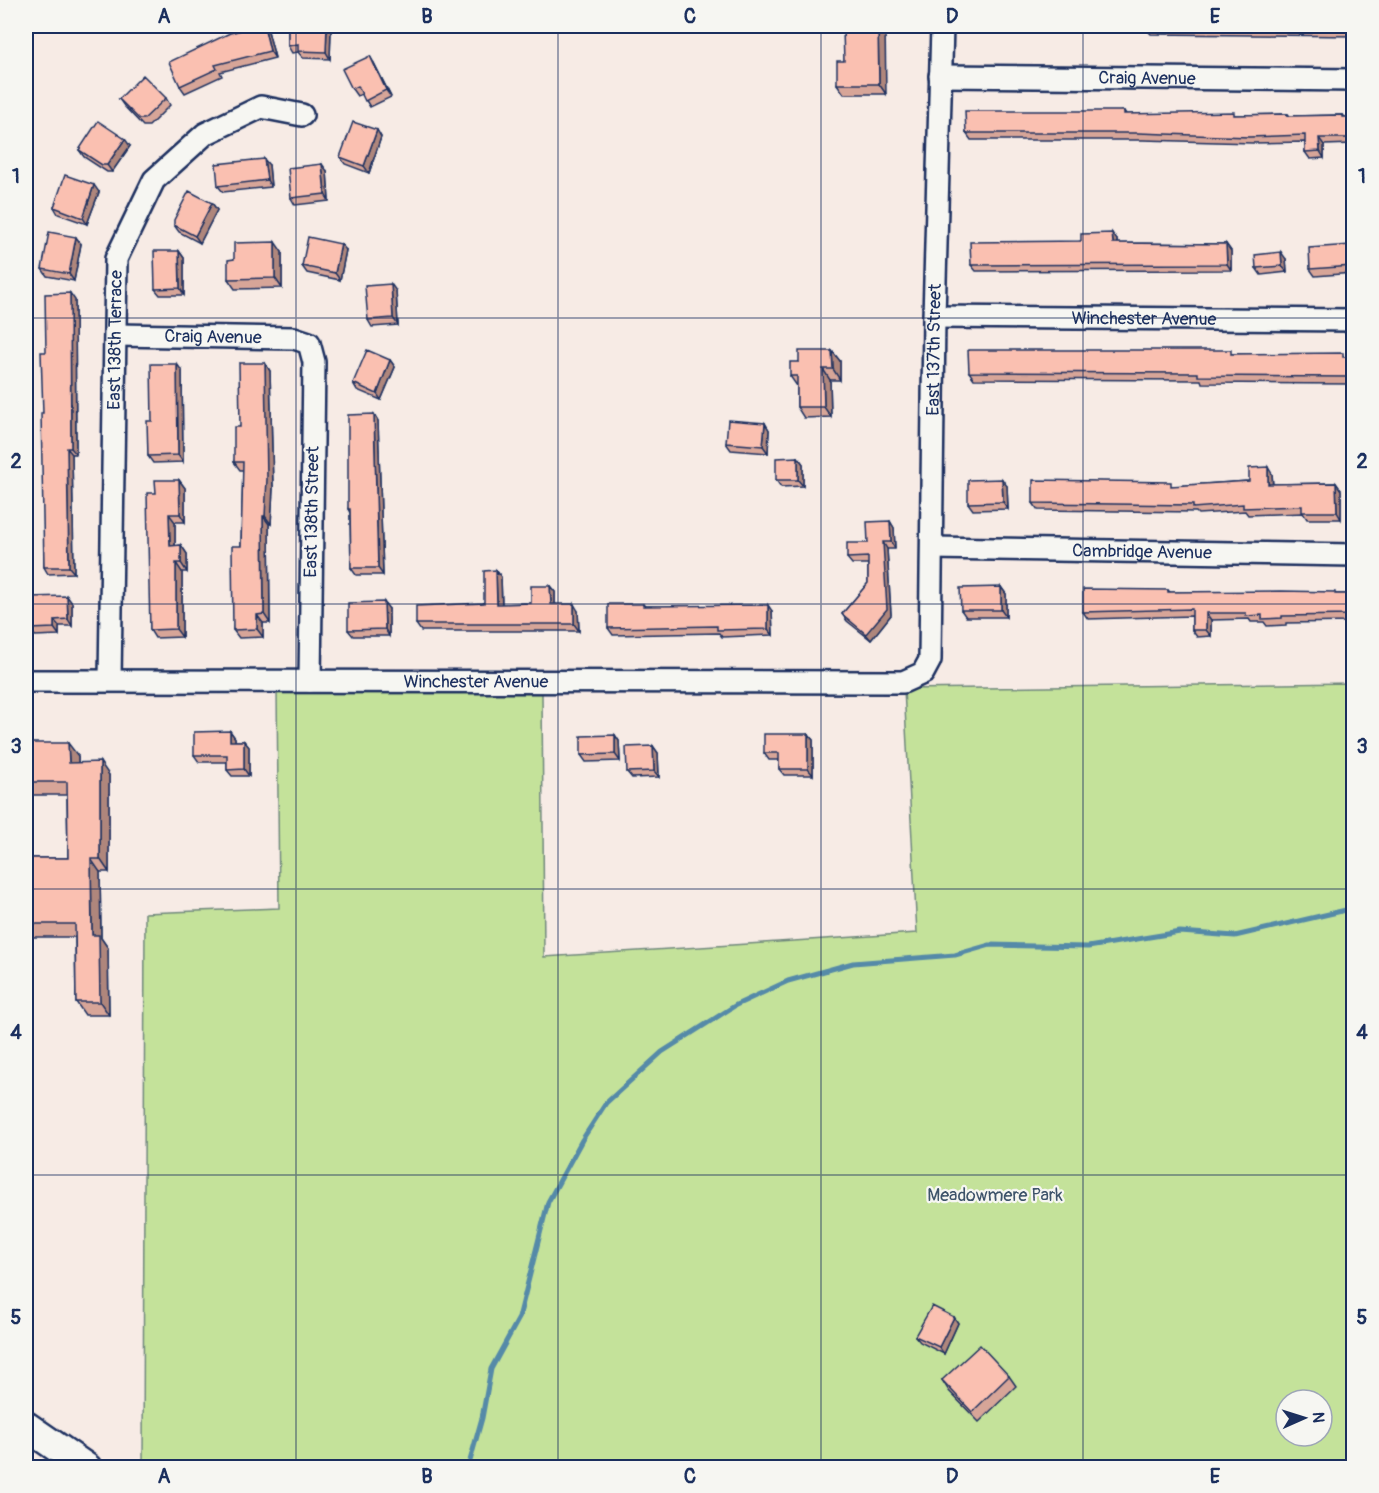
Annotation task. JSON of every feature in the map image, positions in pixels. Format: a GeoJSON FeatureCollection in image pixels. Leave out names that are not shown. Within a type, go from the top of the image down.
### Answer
{"type":"FeatureCollection","features":[{"type":"Feature","properties":{"kind":"street","name":"East 137th Street"},"geometry":{"type":"LineString","coordinates":[[923,673],[930,660],[934,317],[942,26]]}},
{"type":"Feature","properties":{"kind":"street","name":"Craig Avenue"},"geometry":{"type":"LineString","coordinates":[[940,76],[1353,81]]}},
{"type":"Feature","properties":{"kind":"street","name":"East 138th Terrace"},"geometry":{"type":"LineString","coordinates":[[110,680],[117,335],[116,259],[154,180],[205,134],[261,107],[302,115]]}},
{"type":"Feature","properties":{"kind":"street","name":"Winchester Avenue"},"geometry":{"type":"LineString","coordinates":[[934,317],[1353,320]]}},
{"type":"Feature","properties":{"kind":"street","name":"Craig Avenue"},"geometry":{"type":"LineString","coordinates":[[117,335],[294,338],[309,343]]}},
{"type":"Feature","properties":{"kind":"street","name":"East 138th Street"},"geometry":{"type":"LineString","coordinates":[[309,343],[314,362],[310,681]]}},
{"type":"Feature","properties":{"kind":"street","name":"Cambridge Avenue"},"geometry":{"type":"LineString","coordinates":[[932,548],[1353,555]]}},
{"type":"Feature","properties":{"kind":"street","name":"Winchester Avenue"},"geometry":{"type":"LineString","coordinates":[[26,681],[903,682],[923,673]]}},
{"type":"Feature","properties":{"kind":"street"},"geometry":{"type":"LineString","coordinates":[[26,1426],[87,1467]]}},
{"type":"Feature","properties":{"kind":"green space","name":"Meadowmere Park"},"geometry":{"type":"Polygon","coordinates":[[[1353,683],[1353,1467],[143,1468],[145,913],[279,908],[277,686],[542,693],[544,957],[917,933],[904,689],[1353,683]]]}},
{"type":"Feature","properties":{"kind":"building"},"geometry":{"type":"Polygon","coordinates":[[[264,26],[270,51],[215,65],[217,69],[180,86],[169,62],[230,33],[264,26]]]}},
{"type":"Feature","properties":{"kind":"building"},"geometry":{"type":"Polygon","coordinates":[[[288,26],[327,26],[326,52],[298,51],[298,44],[288,46],[288,26]]]}},
{"type":"Feature","properties":{"kind":"building"},"geometry":{"type":"Polygon","coordinates":[[[848,26],[878,26],[879,84],[837,84],[837,61],[844,61],[843,30],[848,30],[848,26]]]}},
{"type":"Feature","properties":{"kind":"building"},"geometry":{"type":"Polygon","coordinates":[[[1145,26],[1353,26],[1353,27],[1145,26]]]}},
{"type":"Feature","properties":{"kind":"building"},"geometry":{"type":"Polygon","coordinates":[[[370,56],[386,90],[365,101],[358,86],[352,89],[342,69],[370,56]]]}},
{"type":"Feature","properties":{"kind":"building"},"geometry":{"type":"Polygon","coordinates":[[[143,75],[166,98],[144,119],[139,119],[119,99],[143,75]]]}},
{"type":"Feature","properties":{"kind":"building"},"geometry":{"type":"Polygon","coordinates":[[[965,111],[1124,111],[1124,114],[1234,112],[1234,115],[1343,115],[1343,117],[1353,117],[1353,138],[1319,138],[1320,151],[1305,152],[1305,135],[1249,137],[1138,133],[966,133],[965,111]]]}},
{"type":"Feature","properties":{"kind":"building"},"geometry":{"type":"Polygon","coordinates":[[[98,121],[125,139],[107,165],[102,165],[79,150],[98,121]]]}},
{"type":"Feature","properties":{"kind":"building"},"geometry":{"type":"Polygon","coordinates":[[[353,122],[377,130],[364,166],[340,157],[353,122]]]}},
{"type":"Feature","properties":{"kind":"building"},"geometry":{"type":"Polygon","coordinates":[[[264,159],[267,180],[218,186],[216,164],[264,159]]]}},
{"type":"Feature","properties":{"kind":"building"},"geometry":{"type":"Polygon","coordinates":[[[322,164],[325,194],[291,198],[288,168],[322,164]]]}},
{"type":"Feature","properties":{"kind":"building"},"geometry":{"type":"Polygon","coordinates":[[[65,175],[94,185],[83,218],[54,207],[65,175]]]}},
{"type":"Feature","properties":{"kind":"building"},"geometry":{"type":"Polygon","coordinates":[[[189,191],[212,203],[195,236],[174,225],[174,220],[189,191]]]}},
{"type":"Feature","properties":{"kind":"building"},"geometry":{"type":"Polygon","coordinates":[[[49,232],[76,237],[69,274],[42,269],[49,232]]]}},
{"type":"Feature","properties":{"kind":"building"},"geometry":{"type":"Polygon","coordinates":[[[1112,233],[1113,243],[1226,244],[1227,264],[971,265],[970,242],[1081,241],[1081,234],[1112,233]]]}},
{"type":"Feature","properties":{"kind":"building"},"geometry":{"type":"Polygon","coordinates":[[[308,237],[341,244],[335,273],[302,266],[308,237]]]}},
{"type":"Feature","properties":{"kind":"building"},"geometry":{"type":"Polygon","coordinates":[[[275,242],[275,278],[228,279],[228,260],[234,259],[234,243],[275,242]]]}},
{"type":"Feature","properties":{"kind":"building"},"geometry":{"type":"Polygon","coordinates":[[[1351,245],[1353,266],[1310,269],[1309,248],[1351,245]]]}},
{"type":"Feature","properties":{"kind":"building"},"geometry":{"type":"Polygon","coordinates":[[[154,251],[179,251],[180,288],[155,289],[154,251]]]}},
{"type":"Feature","properties":{"kind":"building"},"geometry":{"type":"Polygon","coordinates":[[[1281,252],[1282,266],[1256,268],[1255,255],[1281,252]]]}},
{"type":"Feature","properties":{"kind":"building"},"geometry":{"type":"Polygon","coordinates":[[[391,284],[393,318],[368,320],[365,286],[391,284]]]}},
{"type":"Feature","properties":{"kind":"building"},"geometry":{"type":"Polygon","coordinates":[[[70,293],[71,448],[67,448],[69,567],[44,567],[41,352],[46,352],[45,294],[70,293]]]}},
{"type":"Feature","properties":{"kind":"building"},"geometry":{"type":"Polygon","coordinates":[[[367,350],[390,360],[377,394],[353,383],[367,350]]]}},
{"type":"Feature","properties":{"kind":"building"},"geometry":{"type":"Polygon","coordinates":[[[968,350],[1231,350],[1231,354],[1343,353],[1343,357],[1353,357],[1353,377],[1198,376],[1198,373],[969,372],[968,350]]]}},
{"type":"Feature","properties":{"kind":"building"},"geometry":{"type":"Polygon","coordinates":[[[799,351],[832,351],[833,369],[823,369],[824,407],[797,407],[797,376],[790,376],[790,362],[799,362],[799,351]]]}},
{"type":"Feature","properties":{"kind":"building"},"geometry":{"type":"Polygon","coordinates":[[[239,363],[265,363],[267,479],[265,516],[263,516],[264,614],[257,615],[257,629],[233,630],[232,546],[241,546],[243,462],[234,462],[234,427],[240,427],[239,363]]]}},
{"type":"Feature","properties":{"kind":"building"},"geometry":{"type":"Polygon","coordinates":[[[151,364],[177,364],[178,455],[148,456],[147,421],[152,421],[151,364]]]}},
{"type":"Feature","properties":{"kind":"building"},"geometry":{"type":"Polygon","coordinates":[[[374,414],[378,568],[351,568],[350,509],[348,509],[348,415],[374,414]]]}},
{"type":"Feature","properties":{"kind":"building"},"geometry":{"type":"Polygon","coordinates":[[[728,420],[765,423],[763,446],[726,443],[728,420]]]}},
{"type":"Feature","properties":{"kind":"building"},"geometry":{"type":"Polygon","coordinates":[[[798,457],[798,480],[776,480],[776,458],[798,457]]]}},
{"type":"Feature","properties":{"kind":"building"},"geometry":{"type":"Polygon","coordinates":[[[1268,467],[1268,484],[1336,483],[1337,512],[1302,512],[1302,506],[1243,508],[1243,504],[1193,508],[1193,505],[1033,503],[1033,480],[1171,482],[1171,486],[1249,481],[1249,468],[1268,467]]]}},
{"type":"Feature","properties":{"kind":"building"},"geometry":{"type":"Polygon","coordinates":[[[1002,479],[1003,502],[968,503],[968,480],[1002,479]]]}},
{"type":"Feature","properties":{"kind":"building"},"geometry":{"type":"Polygon","coordinates":[[[155,480],[179,480],[180,514],[169,514],[170,546],[181,545],[181,563],[176,563],[176,629],[150,630],[147,493],[156,493],[155,480]]]}},
{"type":"Feature","properties":{"kind":"building"},"geometry":{"type":"Polygon","coordinates":[[[890,521],[891,542],[883,542],[887,609],[866,634],[842,614],[868,583],[868,557],[847,558],[847,543],[868,543],[867,522],[890,521]]]}},
{"type":"Feature","properties":{"kind":"building"},"geometry":{"type":"Polygon","coordinates":[[[496,570],[497,604],[531,603],[531,586],[550,586],[551,604],[574,604],[574,624],[416,624],[416,606],[484,603],[484,571],[496,570]]]}},
{"type":"Feature","properties":{"kind":"building"},"geometry":{"type":"Polygon","coordinates":[[[1001,587],[1001,610],[961,610],[960,588],[1001,587]]]}},
{"type":"Feature","properties":{"kind":"building"},"geometry":{"type":"Polygon","coordinates":[[[1083,589],[1168,590],[1168,592],[1335,592],[1335,594],[1353,594],[1353,615],[1282,616],[1282,618],[1262,619],[1262,615],[1246,616],[1246,613],[1206,613],[1206,630],[1192,630],[1192,609],[1083,612],[1083,589]]]}},
{"type":"Feature","properties":{"kind":"building"},"geometry":{"type":"Polygon","coordinates":[[[67,596],[68,619],[54,620],[54,628],[30,629],[29,597],[67,596]]]}},
{"type":"Feature","properties":{"kind":"building"},"geometry":{"type":"Polygon","coordinates":[[[384,602],[385,629],[348,630],[348,603],[384,602]]]}},
{"type":"Feature","properties":{"kind":"building"},"geometry":{"type":"Polygon","coordinates":[[[608,604],[768,605],[768,629],[717,630],[717,626],[608,628],[608,604]]]}},
{"type":"Feature","properties":{"kind":"building"},"geometry":{"type":"Polygon","coordinates":[[[230,731],[230,741],[244,741],[244,769],[227,770],[227,755],[194,755],[194,732],[230,731]]]}},
{"type":"Feature","properties":{"kind":"building"},"geometry":{"type":"Polygon","coordinates":[[[764,734],[808,734],[808,769],[779,769],[779,753],[764,753],[764,734]]]}},
{"type":"Feature","properties":{"kind":"building"},"geometry":{"type":"Polygon","coordinates":[[[615,735],[615,754],[581,755],[581,736],[615,735]]]}},
{"type":"Feature","properties":{"kind":"building"},"geometry":{"type":"Polygon","coordinates":[[[26,743],[68,743],[69,763],[100,762],[100,859],[91,859],[92,935],[99,935],[100,1002],[76,1002],[75,924],[26,924],[26,858],[68,858],[67,782],[26,782],[26,743]]]}},
{"type":"Feature","properties":{"kind":"building"},"geometry":{"type":"Polygon","coordinates":[[[653,746],[654,771],[627,772],[626,747],[653,746]]]}},
{"type":"Feature","properties":{"kind":"building"},"geometry":{"type":"Polygon","coordinates":[[[932,1306],[954,1317],[939,1347],[915,1336],[932,1306]]]}},
{"type":"Feature","properties":{"kind":"building"},"geometry":{"type":"Polygon","coordinates":[[[980,1345],[1009,1376],[972,1412],[942,1380],[980,1345]]]}},
{"type":"Feature","properties":{"kind":"waterway"},"geometry":{"type":"LineString","coordinates":[[468,1468],[482,1418],[491,1369],[519,1318],[548,1202],[582,1140],[606,1103],[662,1052],[736,1005],[788,981],[853,963],[955,955],[990,945],[1088,947],[1180,932],[1235,936],[1346,910],[1354,905]]}}]}
